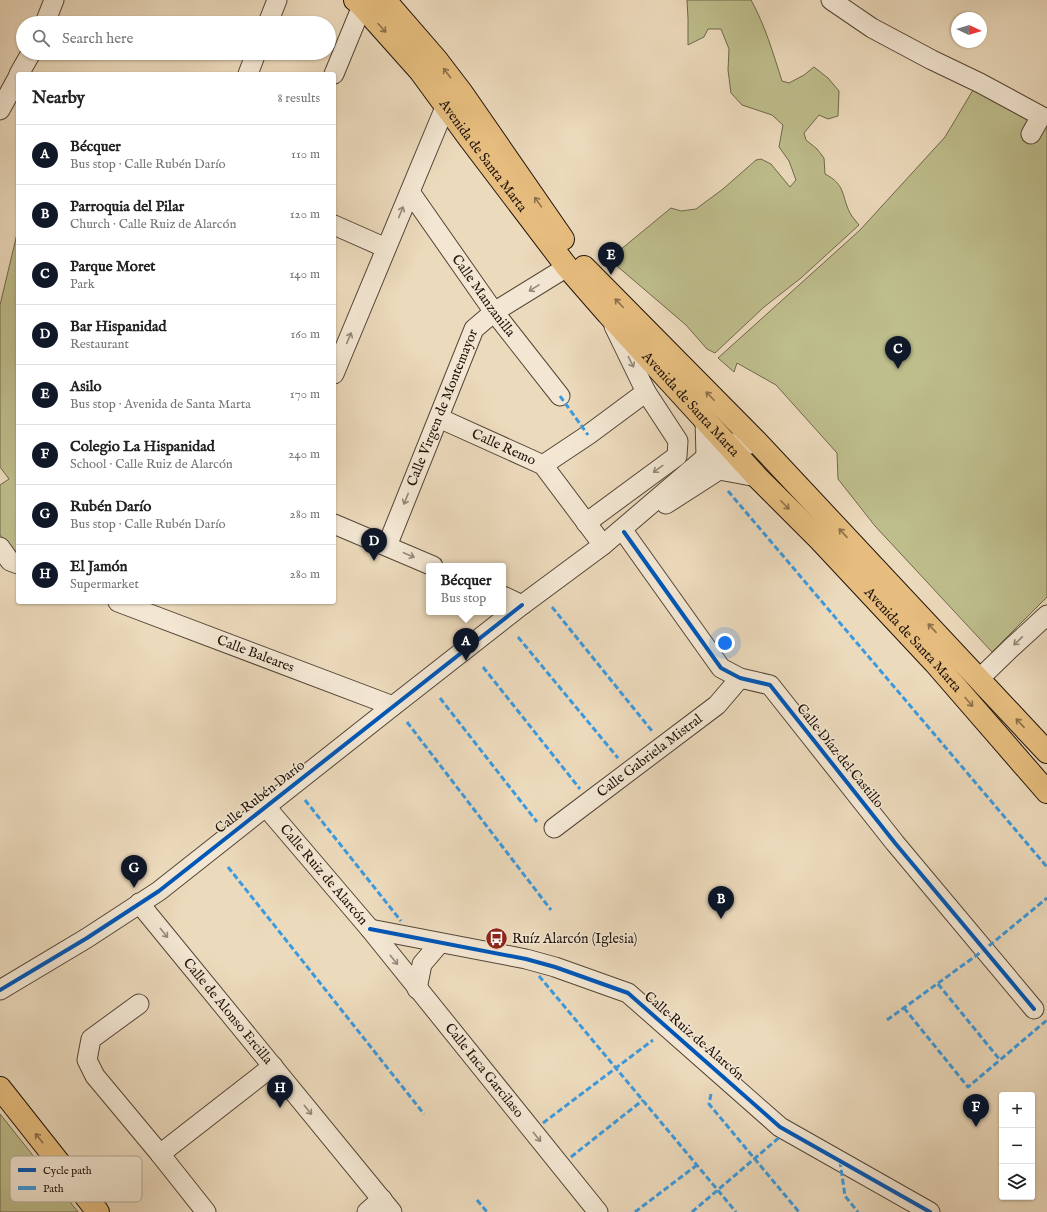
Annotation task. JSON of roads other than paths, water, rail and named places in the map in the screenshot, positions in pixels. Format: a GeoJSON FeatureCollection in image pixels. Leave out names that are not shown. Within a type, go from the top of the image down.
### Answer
{"type":"FeatureCollection","features":[{"type":"Feature","properties":{"kind":"main road","name":"Avenida de Santa Marta"},"geometry":{"type":"LineString","coordinates":[[383,0],[436,59],[469,138],[572,264],[608,314],[757,477],[820,540],[935,664],[1047,792]]}},
{"type":"Feature","properties":{"kind":"main road","name":"Avenida de Santa Marta"},"geometry":{"type":"LineString","coordinates":[[361,2],[420,70],[454,99]]}},
{"type":"Feature","properties":{"kind":"main road","name":"Avenida de Santa Marta"},"geometry":{"type":"LineString","coordinates":[[572,264],[757,442],[1047,752]]}},
{"type":"Feature","properties":{"kind":"main road"},"geometry":{"type":"LineString","coordinates":[[0,1088],[54,1156]]}},
{"type":"Feature","properties":{"kind":"main road"},"geometry":{"type":"LineString","coordinates":[[90,1202],[98,1212]]}},
{"type":"Feature","properties":{"kind":"street"},"geometry":{"type":"LineString","coordinates":[[48,16],[54,0]]}},
{"type":"Feature","properties":{"kind":"street"},"geometry":{"type":"LineString","coordinates":[[271,16],[277,0]]}},
{"type":"Feature","properties":{"kind":"street"},"geometry":{"type":"LineString","coordinates":[[831,0],[872,28],[1041,116],[1031,134]]}},
{"type":"Feature","properties":{"kind":"street"},"geometry":{"type":"LineString","coordinates":[[335,72],[361,2]]}},
{"type":"Feature","properties":{"kind":"street"},"geometry":{"type":"LineString","coordinates":[[20,72],[27,60]]}},
{"type":"Feature","properties":{"kind":"street"},"geometry":{"type":"LineString","coordinates":[[249,72],[253,60]]}},
{"type":"Feature","properties":{"kind":"street"},"geometry":{"type":"LineString","coordinates":[[1,105],[16,80]]}},
{"type":"Feature","properties":{"kind":"street"},"geometry":{"type":"LineString","coordinates":[[336,369],[410,192],[454,99]]}},
{"type":"Feature","properties":{"kind":"street","name":"Calle Manzanilla"},"geometry":{"type":"LineString","coordinates":[[410,192],[494,312],[560,396]]}},
{"type":"Feature","properties":{"kind":"street"},"geometry":{"type":"LineString","coordinates":[[336,227],[386,248]]}},
{"type":"Feature","properties":{"kind":"street","name":"Calle Virgen de Montemayor"},"geometry":{"type":"LineString","coordinates":[[387,546],[474,329],[494,312],[572,264]]}},
{"type":"Feature","properties":{"kind":"street"},"geometry":{"type":"LineString","coordinates":[[586,523],[677,456],[678,441],[646,392],[608,314]]}},
{"type":"Feature","properties":{"kind":"street"},"geometry":{"type":"LineString","coordinates":[[543,465],[588,435],[646,392]]}},
{"type":"Feature","properties":{"kind":"street","name":"Calle Remo"},"geometry":{"type":"LineString","coordinates":[[439,418],[543,465],[603,545]]}},
{"type":"Feature","properties":{"kind":"street"},"geometry":{"type":"LineString","coordinates":[[705,420],[712,464],[757,477]]}},
{"type":"Feature","properties":{"kind":"street","name":"Calle Rubén Darío"},"geometry":{"type":"LineString","coordinates":[[603,545],[624,532],[731,449],[738,423]]}},
{"type":"Feature","properties":{"kind":"street"},"geometry":{"type":"LineString","coordinates":[[731,449],[757,442]]}},
{"type":"Feature","properties":{"kind":"street","name":"Calle Rubén Darío"},"geometry":{"type":"LineString","coordinates":[[0,990],[87,938],[159,891],[522,605],[712,464]]}},
{"type":"Feature","properties":{"kind":"street"},"geometry":{"type":"LineString","coordinates":[[336,525],[426,563]]}},
{"type":"Feature","properties":{"kind":"street","name":"Calle Díaz del Castillo"},"geometry":{"type":"LineString","coordinates":[[624,532],[721,668],[740,678],[770,685],[895,843],[1034,1009]]}},
{"type":"Feature","properties":{"kind":"street"},"geometry":{"type":"LineString","coordinates":[[0,547],[10,561],[16,563]]}},
{"type":"Feature","properties":{"kind":"street"},"geometry":{"type":"LineString","coordinates":[[506,597],[522,605]]}},
{"type":"Feature","properties":{"kind":"street","name":"Calle Baleares"},"geometry":{"type":"LineString","coordinates":[[123,604],[393,706]]}},
{"type":"Feature","properties":{"kind":"street"},"geometry":{"type":"LineString","coordinates":[[979,679],[1047,615]]}},
{"type":"Feature","properties":{"kind":"street","name":"Calle Gabriela Mistral"},"geometry":{"type":"LineString","coordinates":[[554,828],[717,705],[740,678]]}},
{"type":"Feature","properties":{"kind":"street","name":"Calle Ruiz de Alarcón"},"geometry":{"type":"LineString","coordinates":[[266,806],[370,930],[551,966],[628,993],[780,1127],[930,1212]]}},
{"type":"Feature","properties":{"kind":"street","name":"Calle de Alonso Ercilla"},"geometry":{"type":"LineString","coordinates":[[140,903],[387,1206]]}},
{"type":"Feature","properties":{"kind":"street","name":"Calle Inca Garcilaso"},"geometry":{"type":"LineString","coordinates":[[370,930],[598,1212]]}},
{"type":"Feature","properties":{"kind":"street"},"geometry":{"type":"LineString","coordinates":[[417,989],[422,964],[440,943]]}},
{"type":"Feature","properties":{"kind":"street"},"geometry":{"type":"LineString","coordinates":[[139,1004],[91,1039],[87,1060],[95,1076],[206,1212]]}},
{"type":"Feature","properties":{"kind":"street"},"geometry":{"type":"LineString","coordinates":[[160,1154],[273,1066]]}},
{"type":"Feature","properties":{"kind":"street"},"geometry":{"type":"LineString","coordinates":[[366,1212],[387,1206]]}},
{"type":"Feature","properties":{"kind":"place","name":"Asilo"},"geometry":{"type":"Point","coordinates":[611,275]}},
{"type":"Feature","properties":{"kind":"place","name":"Parque Moret"},"geometry":{"type":"Point","coordinates":[898,369]}},
{"type":"Feature","properties":{"kind":"place","name":"Bar Hispanidad"},"geometry":{"type":"Point","coordinates":[374,561]}},
{"type":"Feature","properties":{"kind":"place","name":"Bécquer"},"geometry":{"type":"Point","coordinates":[466,661]}},
{"type":"Feature","properties":{"kind":"place","name":"Rubén Darío"},"geometry":{"type":"Point","coordinates":[134,888]}},
{"type":"Feature","properties":{"kind":"place","name":"Parroquia del Pilar"},"geometry":{"type":"Point","coordinates":[721,919]}},
{"type":"Feature","properties":{"kind":"place","name":"Ruíz Alarcón (Iglesia)"},"geometry":{"type":"Point","coordinates":[497,939]}},
{"type":"Feature","properties":{"kind":"place","name":"El Jamón"},"geometry":{"type":"Point","coordinates":[280,1108]}},
{"type":"Feature","properties":{"kind":"place","name":"Colegio La Hispanidad"},"geometry":{"type":"Point","coordinates":[976,1127]}}]}
